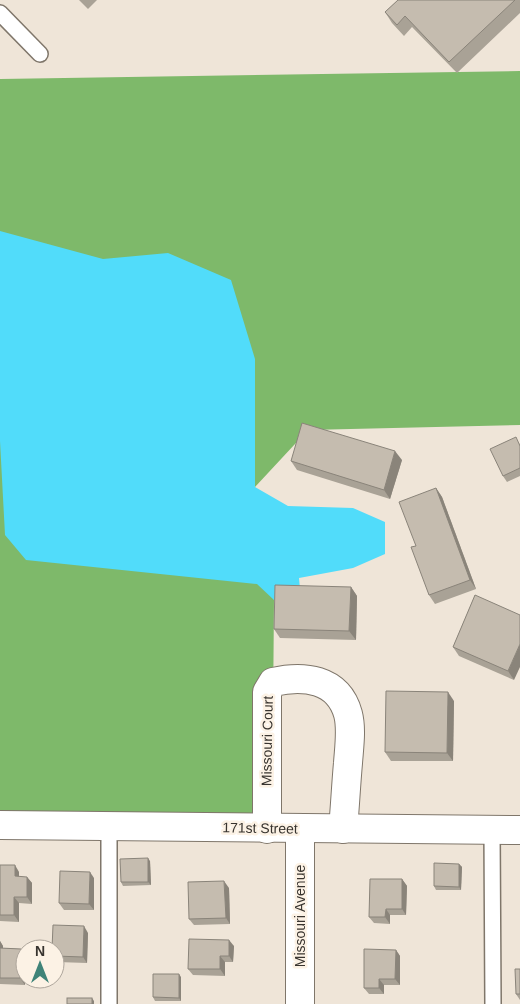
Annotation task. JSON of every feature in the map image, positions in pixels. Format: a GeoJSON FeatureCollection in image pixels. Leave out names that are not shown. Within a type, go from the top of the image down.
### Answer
{"type":"FeatureCollection","features":[{"type":"Feature","properties":{"kind":"street","name":"Missouri Court"},"geometry":{"type":"LineString","coordinates":[[267,828],[267,692],[273,682],[303,678],[319,681],[333,689],[342,700],[348,714],[350,731],[343,828]]}},
{"type":"Feature","properties":{"kind":"street","name":"171st Street"},"geometry":{"type":"LineString","coordinates":[[0,825],[520,830]]}},
{"type":"Feature","properties":{"kind":"street","name":"Missouri Avenue"},"geometry":{"type":"LineString","coordinates":[[300,829],[300,1004]]}},
{"type":"Feature","properties":{"kind":"lane"},"geometry":{"type":"LineString","coordinates":[[0,13],[40,54]]}},
{"type":"Feature","properties":{"kind":"lane"},"geometry":{"type":"LineString","coordinates":[[109,826],[109,1004]]}},
{"type":"Feature","properties":{"kind":"lane"},"geometry":{"type":"LineString","coordinates":[[492,830],[493,1004]]}},
{"type":"Feature","properties":{"kind":"green space"},"geometry":{"type":"Polygon","coordinates":[[[520,71],[520,425],[308,430],[255,487],[274,600],[272,829],[0,824],[0,79],[520,71]]]}},
{"type":"Feature","properties":{"kind":"water"},"geometry":{"type":"Polygon","coordinates":[[[0,231],[103,259],[168,253],[231,280],[255,359],[255,487],[288,506],[353,508],[385,522],[385,554],[353,568],[299,578],[301,600],[274,600],[257,584],[26,560],[5,535],[0,441],[0,231]]]}},
{"type":"Feature","properties":{"kind":"building"},"geometry":{"type":"Polygon","coordinates":[[[398,0],[515,0],[449,62],[405,16],[397,25],[385,12],[398,0]]]}},
{"type":"Feature","properties":{"kind":"building"},"geometry":{"type":"Polygon","coordinates":[[[302,423],[395,451],[384,490],[291,461],[302,423]]]}},
{"type":"Feature","properties":{"kind":"building"},"geometry":{"type":"Polygon","coordinates":[[[516,437],[520,446],[520,468],[503,476],[490,449],[516,437]]]}},
{"type":"Feature","properties":{"kind":"building"},"geometry":{"type":"Polygon","coordinates":[[[436,488],[470,580],[429,595],[411,547],[416,546],[399,502],[436,488]]]}},
{"type":"Feature","properties":{"kind":"building"},"geometry":{"type":"Polygon","coordinates":[[[275,585],[351,587],[349,631],[274,629],[275,585]]]}},
{"type":"Feature","properties":{"kind":"building"},"geometry":{"type":"Polygon","coordinates":[[[475,595],[520,615],[520,644],[508,671],[453,647],[475,595]]]}},
{"type":"Feature","properties":{"kind":"building"},"geometry":{"type":"Polygon","coordinates":[[[386,691],[448,692],[447,753],[385,752],[386,691]]]}},
{"type":"Feature","properties":{"kind":"building"},"geometry":{"type":"Polygon","coordinates":[[[148,858],[148,882],[121,882],[120,859],[148,858]]]}},
{"type":"Feature","properties":{"kind":"building"},"geometry":{"type":"Polygon","coordinates":[[[434,863],[459,864],[459,887],[434,886],[434,863]]]}},
{"type":"Feature","properties":{"kind":"building"},"geometry":{"type":"Polygon","coordinates":[[[0,865],[15,865],[15,876],[27,877],[27,897],[14,897],[14,915],[0,915],[0,865]]]}},
{"type":"Feature","properties":{"kind":"building"},"geometry":{"type":"Polygon","coordinates":[[[60,871],[90,872],[89,904],[59,903],[60,871]]]}},
{"type":"Feature","properties":{"kind":"building"},"geometry":{"type":"Polygon","coordinates":[[[370,879],[402,879],[402,909],[386,909],[385,917],[369,917],[370,879]]]}},
{"type":"Feature","properties":{"kind":"building"},"geometry":{"type":"Polygon","coordinates":[[[224,881],[226,918],[189,919],[188,882],[224,881]]]}},
{"type":"Feature","properties":{"kind":"building"},"geometry":{"type":"Polygon","coordinates":[[[53,925],[84,926],[83,957],[65,956],[65,939],[52,939],[53,925]]]}},
{"type":"Feature","properties":{"kind":"building"},"geometry":{"type":"Polygon","coordinates":[[[189,939],[229,940],[229,956],[220,956],[220,969],[188,969],[189,939]]]}},
{"type":"Feature","properties":{"kind":"building"},"geometry":{"type":"Polygon","coordinates":[[[0,948],[15,949],[15,978],[0,978],[0,948]]]}},
{"type":"Feature","properties":{"kind":"building"},"geometry":{"type":"Polygon","coordinates":[[[364,949],[396,950],[395,979],[379,979],[379,988],[364,988],[364,949]]]}},
{"type":"Feature","properties":{"kind":"building"},"geometry":{"type":"Polygon","coordinates":[[[515,969],[520,969],[520,994],[516,994],[515,969]]]}},
{"type":"Feature","properties":{"kind":"building"},"geometry":{"type":"Polygon","coordinates":[[[153,974],[179,974],[179,998],[153,997],[153,974]]]}},
{"type":"Feature","properties":{"kind":"building"},"geometry":{"type":"Polygon","coordinates":[[[67,998],[92,998],[92,1004],[67,1004],[67,998]]]}}]}
